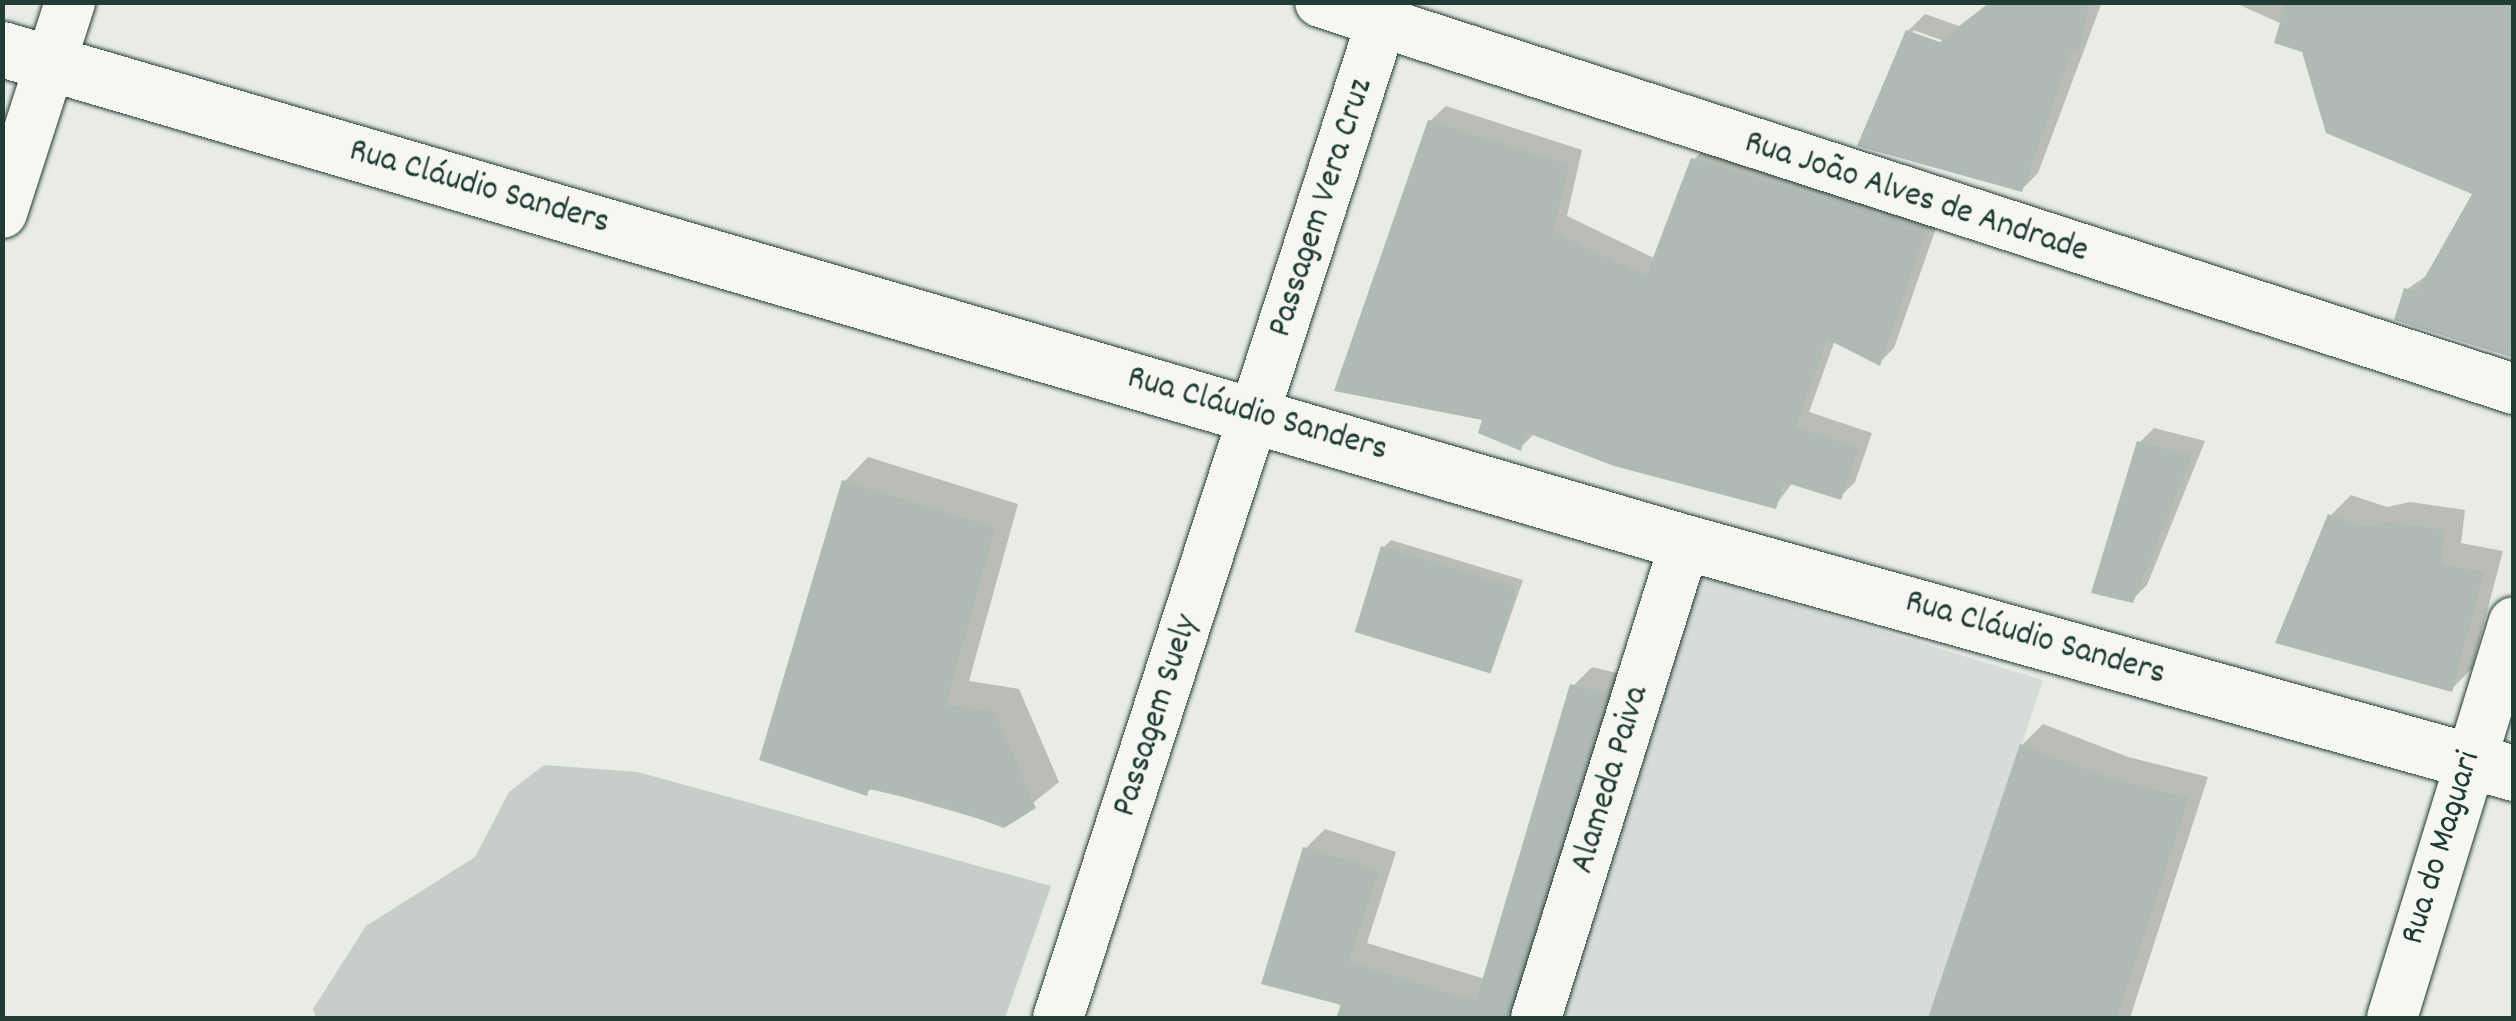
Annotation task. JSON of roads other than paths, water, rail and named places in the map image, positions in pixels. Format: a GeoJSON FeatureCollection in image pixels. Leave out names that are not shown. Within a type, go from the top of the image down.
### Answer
{"type":"FeatureCollection","features":[{"type":"Feature","properties":{"kind":"main road","name":"Rua Cláudio Sanders"},"geometry":{"type":"LineString","coordinates":[[27,56],[1685,542],[2491,766]]}},
{"type":"Feature","properties":{"kind":"street"},"geometry":{"type":"LineString","coordinates":[[2,213],[27,56],[70,2]]}},
{"type":"Feature","properties":{"kind":"street","name":"Rua João Alves de Andrade"},"geometry":{"type":"LineString","coordinates":[[1320,2],[1385,13],[2514,389]]}},
{"type":"Feature","properties":{"kind":"street","name":"Passagem Vera Cruz"},"geometry":{"type":"LineString","coordinates":[[1256,414],[1385,13]]}},
{"type":"Feature","properties":{"kind":"street","name":"Passagem Suely"},"geometry":{"type":"LineString","coordinates":[[1058,1018],[1256,414]]}},
{"type":"Feature","properties":{"kind":"street","name":"Alameda Paiva"},"geometry":{"type":"LineString","coordinates":[[1536,1018],[1685,542]]}},
{"type":"Feature","properties":{"kind":"street","name":"Rua do Maguari"},"geometry":{"type":"LineString","coordinates":[[2392,1018],[2491,766],[2514,622]]}}]}
